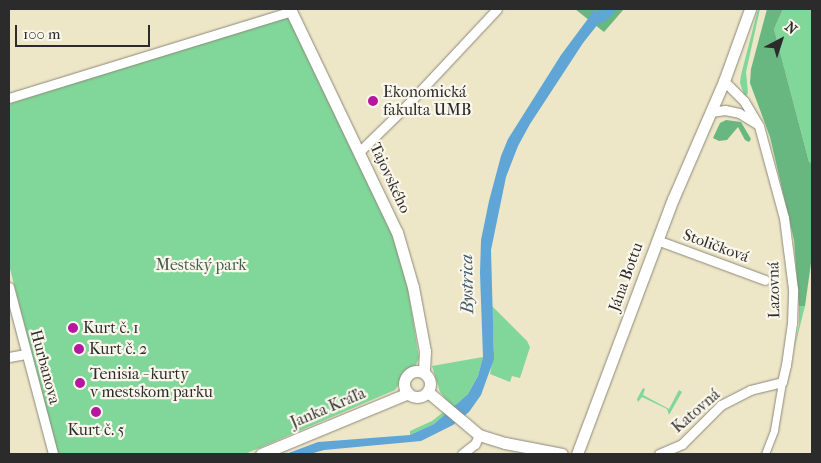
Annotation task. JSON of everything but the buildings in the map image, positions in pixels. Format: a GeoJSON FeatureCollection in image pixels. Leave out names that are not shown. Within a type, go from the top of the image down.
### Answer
{"type":"FeatureCollection","features":[{"type":"Feature","properties":{"kind":"street"},"geometry":{"type":"LineString","coordinates":[[360,151],[408,104],[497,9]]}},
{"type":"Feature","properties":{"kind":"street"},"geometry":{"type":"LineString","coordinates":[[711,112],[750,9]]}},
{"type":"Feature","properties":{"kind":"street"},"geometry":{"type":"LineString","coordinates":[[9,98],[291,10]]}},
{"type":"Feature","properties":{"kind":"street","name":"Tajovského"},"geometry":{"type":"LineString","coordinates":[[291,10],[360,151],[402,247],[425,351],[424,372]]}},
{"type":"Feature","properties":{"kind":"street","name":"Lazovná"},"geometry":{"type":"LineString","coordinates":[[724,81],[744,101],[759,126],[779,196],[788,240],[792,273],[792,322],[774,430],[765,454]]}},
{"type":"Feature","properties":{"kind":"street"},"geometry":{"type":"LineString","coordinates":[[711,112],[726,110],[739,113],[759,126]]}},
{"type":"Feature","properties":{"kind":"street","name":"Jána Bottu"},"geometry":{"type":"LineString","coordinates":[[577,454],[688,160],[711,112]]}},
{"type":"Feature","properties":{"kind":"street","name":"Stoličková"},"geometry":{"type":"LineString","coordinates":[[657,240],[765,280]]}},
{"type":"Feature","properties":{"kind":"street","name":"Hurbanova"},"geometry":{"type":"LineString","coordinates":[[9,287],[53,454]]}},
{"type":"Feature","properties":{"kind":"street"},"geometry":{"type":"LineString","coordinates":[[9,357],[26,354]]}},
{"type":"Feature","properties":{"kind":"street"},"geometry":{"type":"LineString","coordinates":[[416,370],[424,372],[430,381],[428,392],[418,397],[408,393],[404,385],[408,374],[416,370]]}},
{"type":"Feature","properties":{"kind":"street","name":"Katovná"},"geometry":{"type":"LineString","coordinates":[[659,454],[682,444],[722,405],[750,390],[782,382]]}},
{"type":"Feature","properties":{"kind":"street"},"geometry":{"type":"LineString","coordinates":[[428,392],[480,435],[504,443],[562,454]]}},
{"type":"Feature","properties":{"kind":"street","name":"Janka Kráľa"},"geometry":{"type":"LineString","coordinates":[[261,454],[408,393]]}},
{"type":"Feature","properties":{"kind":"street"},"geometry":{"type":"LineString","coordinates":[[462,454],[475,444],[480,435]]}},
{"type":"Feature","properties":{"kind":"green space"},"geometry":{"type":"Polygon","coordinates":[[[575,9],[624,9],[604,32],[575,9]]]}},
{"type":"Feature","properties":{"kind":"green space"},"geometry":{"type":"Polygon","coordinates":[[[758,9],[760,9],[746,72],[748,93],[745,97],[740,83],[741,75],[758,9]]]}},
{"type":"Feature","properties":{"kind":"green space"},"geometry":{"type":"Polygon","coordinates":[[[767,9],[783,9],[774,29],[809,162],[812,163],[812,256],[805,306],[799,306],[794,240],[770,137],[750,83],[751,69],[767,9]]]}},
{"type":"Feature","properties":{"kind":"green space"},"geometry":{"type":"Polygon","coordinates":[[[783,9],[812,9],[812,163],[809,162],[774,29],[783,9]]]}},
{"type":"Feature","properties":{"kind":"green space","name":"Mestský park"},"geometry":{"type":"Polygon","coordinates":[[[285,16],[292,21],[389,225],[407,282],[419,358],[416,365],[405,375],[395,390],[245,454],[58,454],[9,265],[9,104],[285,16]]]}},
{"type":"Feature","properties":{"kind":"green space"},"geometry":{"type":"Polygon","coordinates":[[[726,120],[741,122],[751,139],[749,142],[745,140],[738,127],[727,140],[719,141],[713,138],[720,123],[726,120]]]}},
{"type":"Feature","properties":{"kind":"green space"},"geometry":{"type":"Polygon","coordinates":[[[492,306],[527,341],[530,347],[520,378],[512,376],[510,382],[490,374],[494,350],[492,306]]]}},
{"type":"Feature","properties":{"kind":"green space"},"geometry":{"type":"Polygon","coordinates":[[[799,306],[805,306],[794,350],[799,325],[799,306]]]}},
{"type":"Feature","properties":{"kind":"green space"},"geometry":{"type":"Polygon","coordinates":[[[483,357],[478,376],[468,394],[434,424],[410,435],[410,431],[432,421],[451,406],[440,392],[432,366],[483,357]]]}},
{"type":"Feature","properties":{"kind":"green space"},"geometry":{"type":"Polygon","coordinates":[[[643,388],[645,389],[643,395],[669,409],[679,390],[682,392],[669,415],[667,409],[642,397],[638,402],[637,399],[643,388]]]}},
{"type":"Feature","properties":{"kind":"water"},"geometry":{"type":"Polygon","coordinates":[[[601,9],[617,9],[607,20],[598,24],[583,43],[530,124],[518,146],[506,177],[491,250],[494,359],[481,395],[469,412],[453,425],[421,441],[324,450],[310,454],[286,454],[318,442],[410,435],[434,424],[468,394],[478,376],[483,357],[480,273],[481,240],[501,156],[508,139],[561,55],[590,16],[601,9]]]}},
{"type":"Feature","properties":{"kind":"waterway"},"geometry":{"type":"LineString","coordinates":[[592,9],[593,17]]}},
{"type":"Feature","properties":{"kind":"place","name":"Ekonomická fakulta UMB"},"geometry":{"type":"Point","coordinates":[373,101]}},
{"type":"Feature","properties":{"kind":"place","name":"Kurt č. 1"},"geometry":{"type":"Point","coordinates":[73,328]}},
{"type":"Feature","properties":{"kind":"place","name":"Kurt č. 2"},"geometry":{"type":"Point","coordinates":[79,349]}},
{"type":"Feature","properties":{"kind":"place","name":"Tenisia - kurty v mestskom parku"},"geometry":{"type":"Point","coordinates":[80,383]}},
{"type":"Feature","properties":{"kind":"place","name":"Kurt č. 5"},"geometry":{"type":"Point","coordinates":[96,412]}},
{"type":"Feature","properties":{"kind":"water label","name":"Bystrica"},"geometry":{"type":"Point","coordinates":[468,284]}}]}
